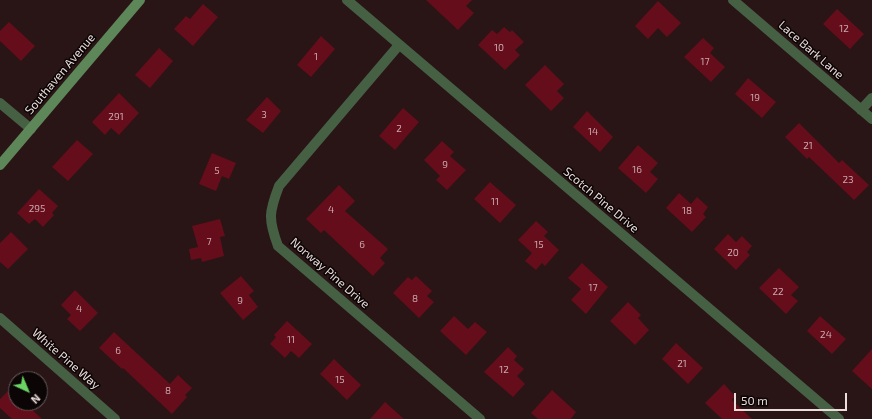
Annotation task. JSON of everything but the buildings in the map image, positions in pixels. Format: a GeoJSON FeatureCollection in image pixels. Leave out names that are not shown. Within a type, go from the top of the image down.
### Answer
{"type":"FeatureCollection","features":[{"type":"Feature","properties":{"kind":"street","name":"Southaven Avenue"},"geometry":{"type":"LineString","coordinates":[[0,165],[140,0]]}},
{"type":"Feature","properties":{"kind":"street","name":"Scotch Pine Drive"},"geometry":{"type":"LineString","coordinates":[[347,0],[839,419]]}},
{"type":"Feature","properties":{"kind":"street","name":"Lace Bark Lane"},"geometry":{"type":"LineString","coordinates":[[733,0],[872,119]]}},
{"type":"Feature","properties":{"kind":"street","name":"Norway Pine Drive"},"geometry":{"type":"LineString","coordinates":[[399,45],[279,186],[271,208],[271,228],[278,246],[480,419]]}},
{"type":"Feature","properties":{"kind":"street"},"geometry":{"type":"LineString","coordinates":[[861,110],[872,98]]}},
{"type":"Feature","properties":{"kind":"street"},"geometry":{"type":"LineString","coordinates":[[0,103],[31,129]]}},
{"type":"Feature","properties":{"kind":"street","name":"White Pine Way"},"geometry":{"type":"LineString","coordinates":[[0,318],[115,419]]}}]}
